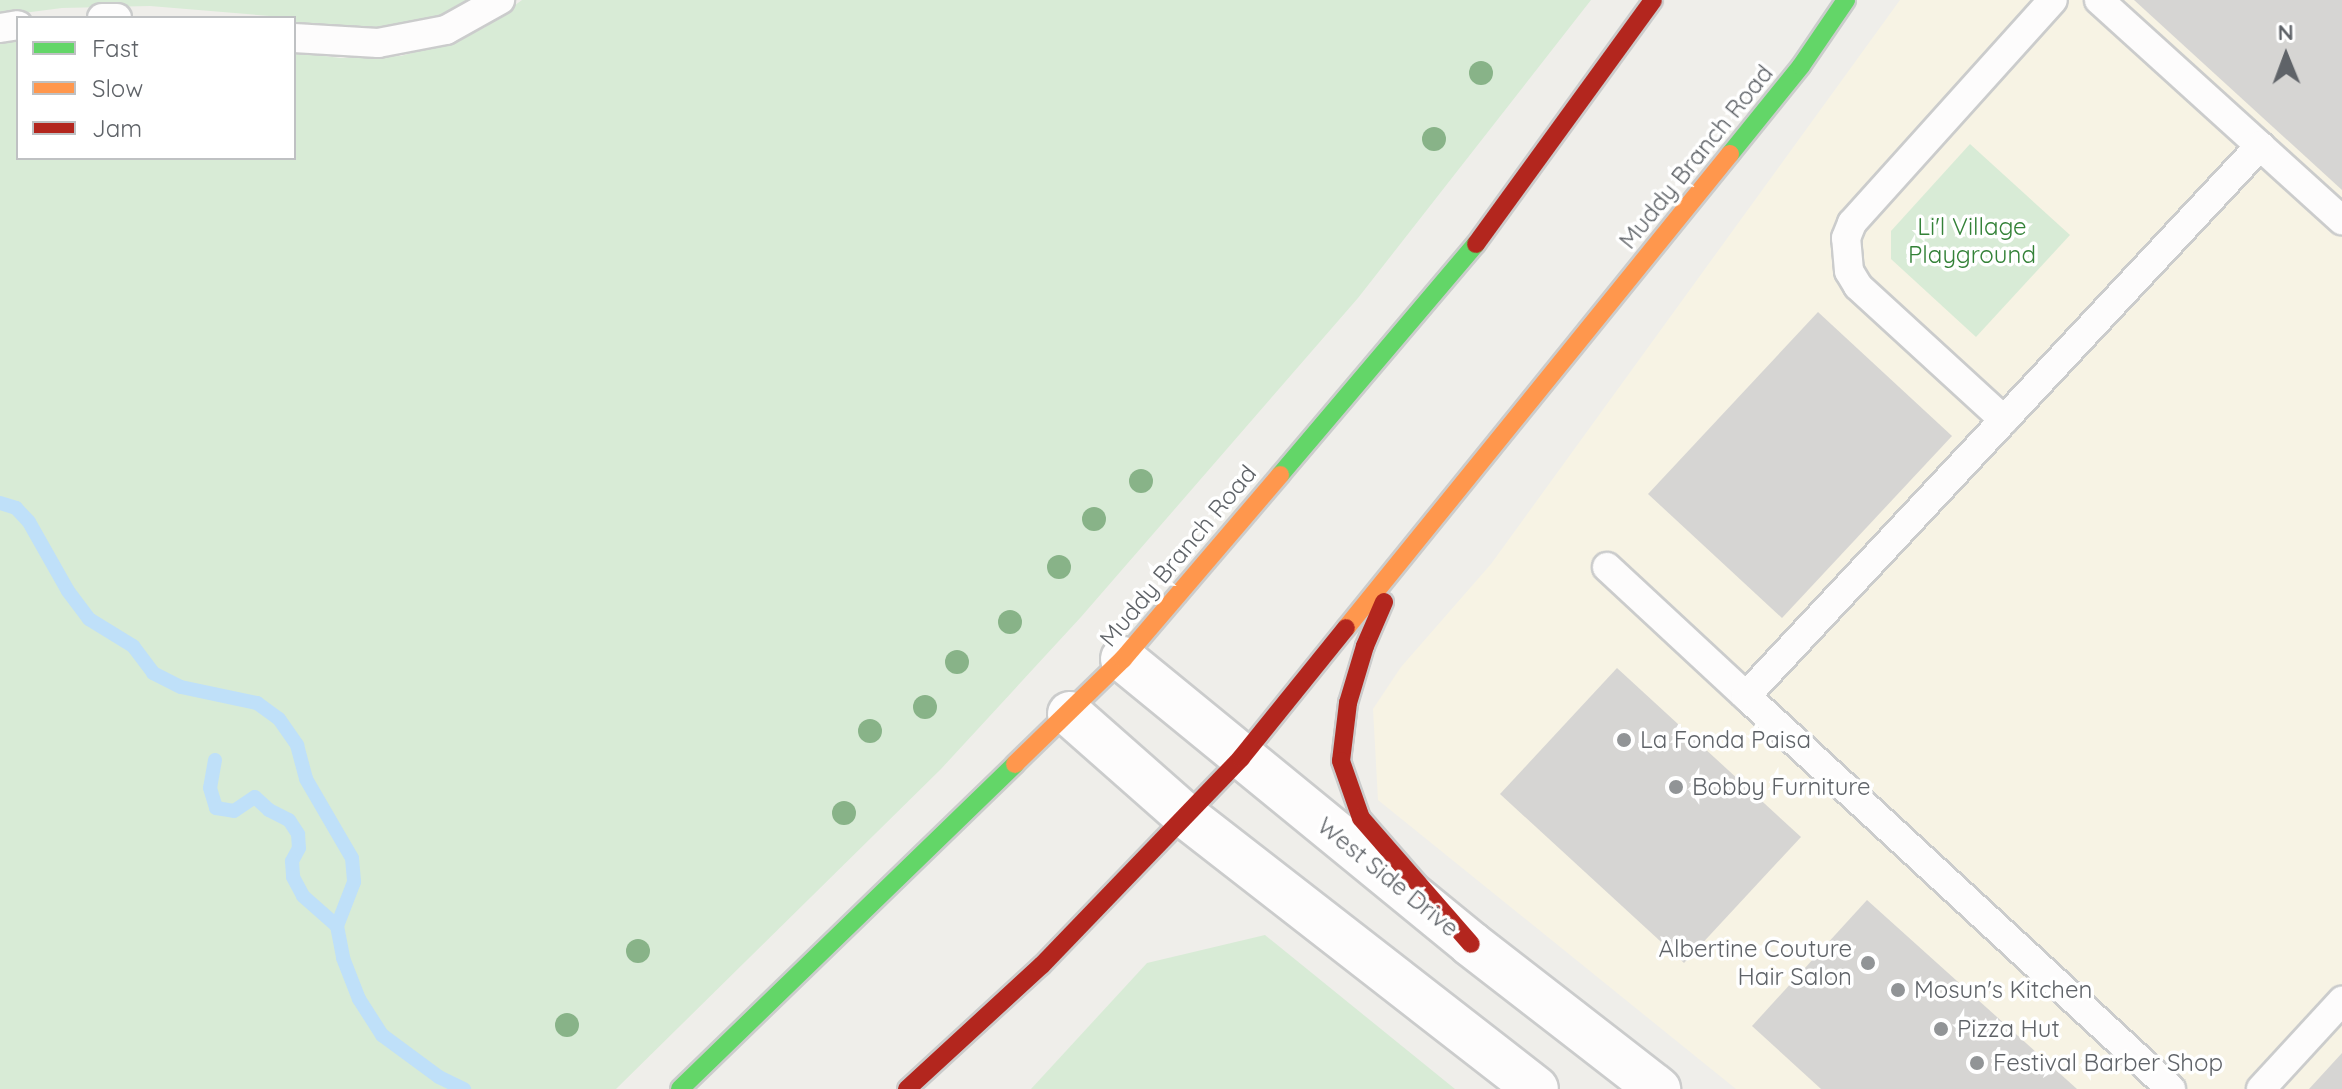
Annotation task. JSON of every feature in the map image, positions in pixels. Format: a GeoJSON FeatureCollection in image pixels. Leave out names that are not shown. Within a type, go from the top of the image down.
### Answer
{"type":"FeatureCollection","features":[{"type":"Feature","properties":{"kind":"main road","name":"Muddy Branch Road"},"geometry":{"type":"LineString","coordinates":[[680,1089],[1070,714],[1123,659],[1472,250],[1653,0]]}},
{"type":"Feature","properties":{"kind":"main road","name":"Muddy Branch Road"},"geometry":{"type":"LineString","coordinates":[[907,1089],[1042,965],[1241,758],[1263,726],[1400,564],[1801,66],[1846,0]]}},
{"type":"Feature","properties":{"kind":"main road"},"geometry":{"type":"LineString","coordinates":[[1400,564],[1365,646],[1348,703],[1341,761],[1361,818],[1471,944]]}},
{"type":"Feature","properties":{"kind":"street","name":"West Side Drive"},"geometry":{"type":"LineString","coordinates":[[1123,659],[1471,944],[1658,1089]]}},
{"type":"Feature","properties":{"kind":"street"},"geometry":{"type":"LineString","coordinates":[[1070,714],[1187,817],[1536,1089]]}},
{"type":"Feature","properties":{"kind":"lane"},"geometry":{"type":"LineString","coordinates":[[296,38],[378,43],[446,30],[500,0]]}},
{"type":"Feature","properties":{"kind":"lane"},"geometry":{"type":"LineString","coordinates":[[2004,420],[1858,286],[1849,271],[1846,238],[1852,223],[2053,0]]}},
{"type":"Feature","properties":{"kind":"lane"},"geometry":{"type":"LineString","coordinates":[[2099,0],[2342,220]]}},
{"type":"Feature","properties":{"kind":"lane"},"geometry":{"type":"LineString","coordinates":[[1746,696],[2260,146]]}},
{"type":"Feature","properties":{"kind":"lane"},"geometry":{"type":"LineString","coordinates":[[1607,567],[2171,1089]]}},
{"type":"Feature","properties":{"kind":"lane"},"geometry":{"type":"LineString","coordinates":[[2261,1089],[2342,1001]]}},
{"type":"Feature","properties":{"kind":"shaded area"},"geometry":{"type":"Polygon","coordinates":[[[1900,0],[2342,0],[2342,1089],[1736,1089],[1378,800],[1373,709],[1401,667],[1491,564],[1900,0]]]}},
{"type":"Feature","properties":{"kind":"green space"},"geometry":{"type":"Polygon","coordinates":[[[0,0],[476,0],[440,19],[367,31],[296,23],[296,16],[150,6],[62,8],[0,16],[0,0]]]}},
{"type":"Feature","properties":{"kind":"green space"},"geometry":{"type":"Polygon","coordinates":[[[522,0],[1591,0],[1358,298],[1081,617],[941,769],[616,1089],[0,1089],[0,43],[16,40],[16,160],[296,160],[296,52],[340,58],[401,56],[457,40],[484,28],[522,0]]]}},
{"type":"Feature","properties":{"kind":"green space","name":"Li'l Village Playground"},"geometry":{"type":"Polygon","coordinates":[[[1970,144],[2070,235],[1976,337],[1891,259],[1891,231],[1970,144]]]}},
{"type":"Feature","properties":{"kind":"green space"},"geometry":{"type":"Polygon","coordinates":[[[1265,935],[1455,1089],[1031,1089],[1147,963],[1265,935]]]}},
{"type":"Feature","properties":{"kind":"building"},"geometry":{"type":"Polygon","coordinates":[[[2134,0],[2342,0],[2342,190],[2134,0]]]}},
{"type":"Feature","properties":{"kind":"building"},"geometry":{"type":"Polygon","coordinates":[[[1818,312],[1952,436],[1782,618],[1648,494],[1818,312]]]}},
{"type":"Feature","properties":{"kind":"building"},"geometry":{"type":"Polygon","coordinates":[[[1617,668],[1801,837],[1684,963],[1500,794],[1617,668]]]}},
{"type":"Feature","properties":{"kind":"building"},"geometry":{"type":"Polygon","coordinates":[[[1867,900],[2077,1089],[1821,1089],[1752,1026],[1867,900]]]}},
{"type":"Feature","properties":{"kind":"building"},"geometry":{"type":"Polygon","coordinates":[[[2342,1053],[2342,1089],[2309,1089],[2342,1053]]]}},
{"type":"Feature","properties":{"kind":"waterway"},"geometry":{"type":"LineString","coordinates":[[0,503],[16,508],[29,522],[68,591],[89,619],[133,646],[153,673],[181,687],[257,703],[279,719],[297,745],[306,779],[352,858],[354,882],[337,926],[343,958],[359,999],[382,1035],[439,1077],[464,1089]]}},
{"type":"Feature","properties":{"kind":"waterway"},"geometry":{"type":"LineString","coordinates":[[215,760],[210,788],[216,808],[234,811],[255,797],[269,810],[289,820],[298,834],[299,848],[292,861],[293,877],[303,896],[337,926]]}},
{"type":"Feature","properties":{"kind":"traffic: fast"},"geometry":{"type":"LineString","coordinates":[[1730,154],[1801,66],[1846,0]]}},
{"type":"Feature","properties":{"kind":"traffic: fast"},"geometry":{"type":"LineString","coordinates":[[1280,475],[1476,244]]}},
{"type":"Feature","properties":{"kind":"traffic: fast"},"geometry":{"type":"LineString","coordinates":[[680,1089],[1015,764]]}},
{"type":"Feature","properties":{"kind":"traffic: slow"},"geometry":{"type":"LineString","coordinates":[[1346,628],[1730,154]]}},
{"type":"Feature","properties":{"kind":"traffic: slow"},"geometry":{"type":"LineString","coordinates":[[1015,764],[1123,659],[1280,475]]}},
{"type":"Feature","properties":{"kind":"traffic: jam"},"geometry":{"type":"LineString","coordinates":[[1476,244],[1653,0]]}},
{"type":"Feature","properties":{"kind":"traffic: jam"},"geometry":{"type":"LineString","coordinates":[[1384,602],[1365,646],[1348,703],[1341,761],[1361,818],[1471,944]]}},
{"type":"Feature","properties":{"kind":"traffic: jam"},"geometry":{"type":"LineString","coordinates":[[907,1089],[1042,965],[1241,758],[1346,628]]}},
{"type":"Feature","properties":{"kind":"place","name":"La Fonda Paisa"},"geometry":{"type":"Point","coordinates":[1624,740]}},
{"type":"Feature","properties":{"kind":"place","name":"Bobby Furniture"},"geometry":{"type":"Point","coordinates":[1676,787]}},
{"type":"Feature","properties":{"kind":"place","name":"Albertine Couture Hair Salon"},"geometry":{"type":"Point","coordinates":[1868,963]}},
{"type":"Feature","properties":{"kind":"place","name":"Mosun's Kitchen"},"geometry":{"type":"Point","coordinates":[1898,990]}},
{"type":"Feature","properties":{"kind":"place","name":"Pizza Hut"},"geometry":{"type":"Point","coordinates":[1941,1029]}},
{"type":"Feature","properties":{"kind":"place","name":"Festival Barber Shop"},"geometry":{"type":"Point","coordinates":[1977,1063]}}]}
